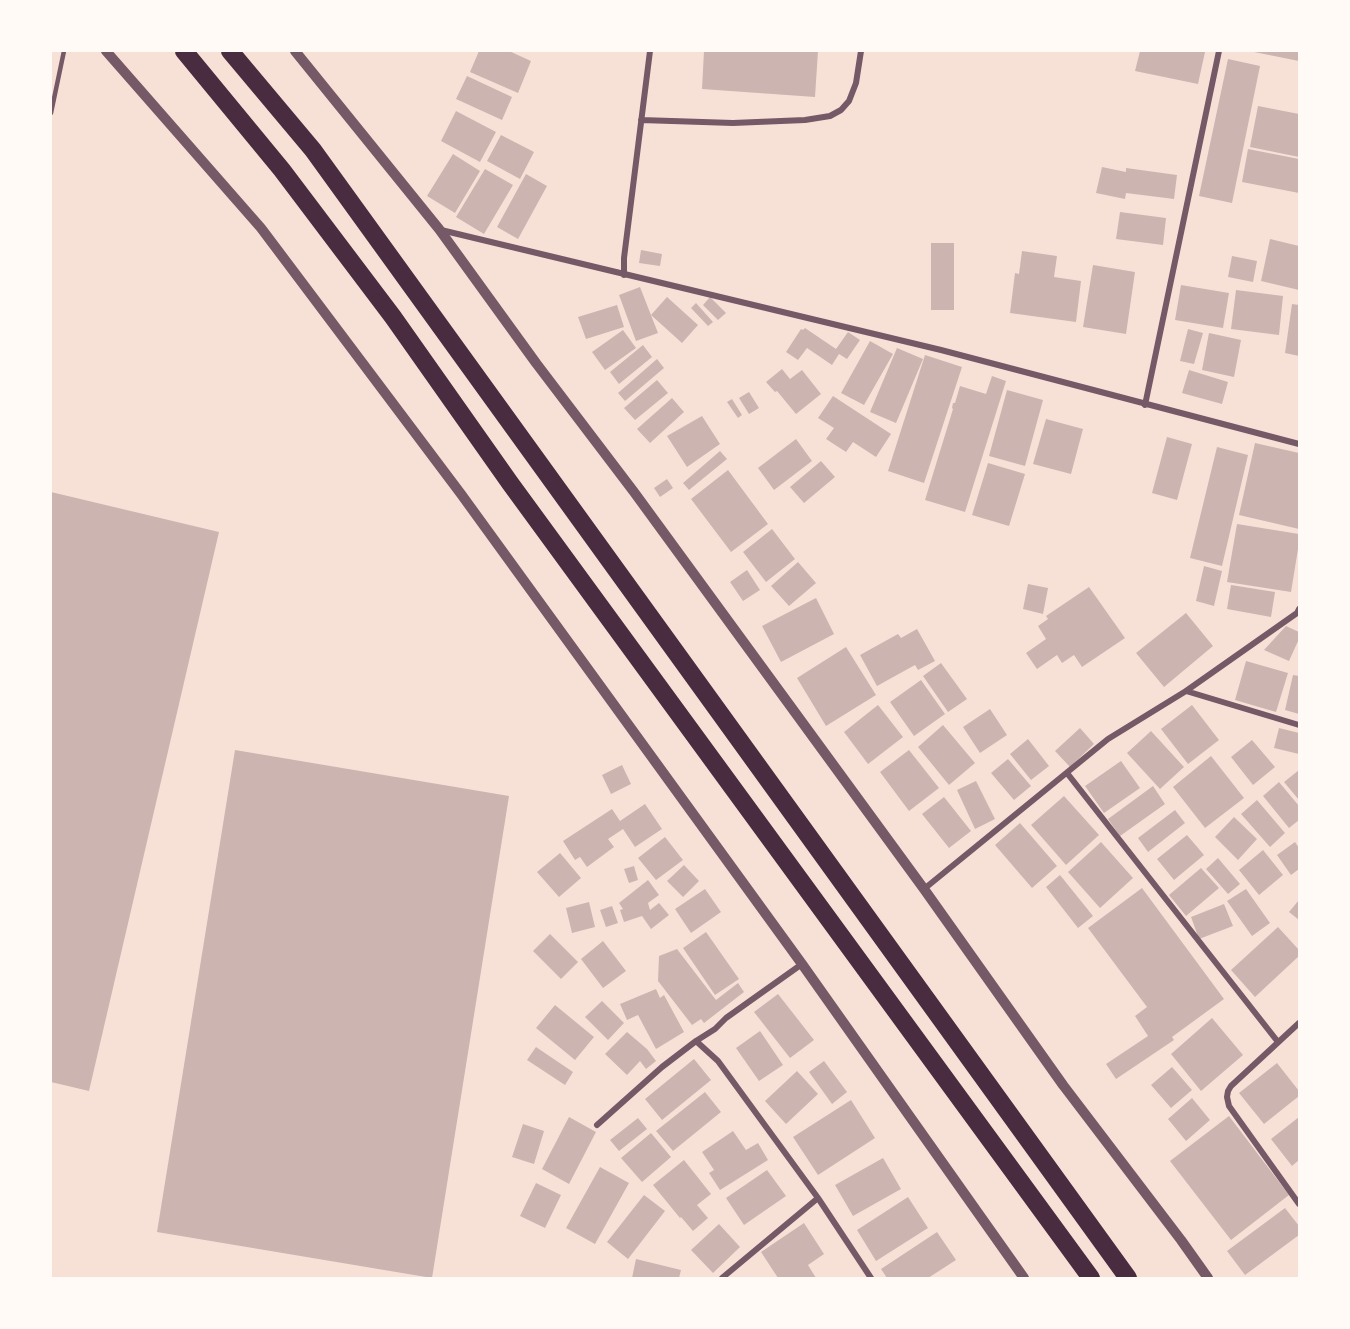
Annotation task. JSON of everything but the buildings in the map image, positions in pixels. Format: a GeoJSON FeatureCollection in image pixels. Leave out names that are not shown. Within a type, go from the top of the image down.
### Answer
{"type":"FeatureCollection","features":[{"type":"Feature","properties":{"kind":"highway"},"geometry":{"type":"LineString","coordinates":[[184,51],[282,170],[393,317],[510,483],[1091,1278]]}},
{"type":"Feature","properties":{"kind":"highway"},"geometry":{"type":"LineString","coordinates":[[230,51],[313,150],[1128,1278]]}},
{"type":"Feature","properties":{"kind":"street"},"geometry":{"type":"LineString","coordinates":[[106,51],[261,228],[461,494],[802,964],[1024,1278]]}},
{"type":"Feature","properties":{"kind":"street"},"geometry":{"type":"LineString","coordinates":[[295,51],[439,230],[641,502],[1064,1085],[1208,1278]]}},
{"type":"Feature","properties":{"kind":"street"},"geometry":{"type":"LineString","coordinates":[[624,275],[624,258],[650,51]]}},
{"type":"Feature","properties":{"kind":"street"},"geometry":{"type":"LineString","coordinates":[[641,120],[733,123],[804,120],[830,116],[841,110],[849,101],[856,83],[861,51]]}},
{"type":"Feature","properties":{"kind":"street"},"geometry":{"type":"LineString","coordinates":[[1145,405],[1219,51]]}},
{"type":"Feature","properties":{"kind":"street"},"geometry":{"type":"LineString","coordinates":[[439,230],[941,350],[1299,444]]}},
{"type":"Feature","properties":{"kind":"street"},"geometry":{"type":"LineString","coordinates":[[924,889],[1108,739],[1186,691],[1297,613],[1299,609]]}},
{"type":"Feature","properties":{"kind":"street"},"geometry":{"type":"LineString","coordinates":[[1186,691],[1299,725]]}},
{"type":"Feature","properties":{"kind":"street"},"geometry":{"type":"LineString","coordinates":[[1067,772],[1278,1042]]}},
{"type":"Feature","properties":{"kind":"street"},"geometry":{"type":"LineString","coordinates":[[597,1125],[662,1067],[802,964]]}},
{"type":"Feature","properties":{"kind":"street"},"geometry":{"type":"LineString","coordinates":[[1299,1023],[1231,1086],[1227,1097],[1229,1106],[1299,1204]]}},
{"type":"Feature","properties":{"kind":"street"},"geometry":{"type":"LineString","coordinates":[[696,1041],[718,1061],[818,1198],[871,1278]]}},
{"type":"Feature","properties":{"kind":"street"},"geometry":{"type":"LineString","coordinates":[[722,1278],[818,1198]]}},
{"type":"Feature","properties":{"kind":"lane"},"geometry":{"type":"LineString","coordinates":[[51,113],[64,51]]}}]}
